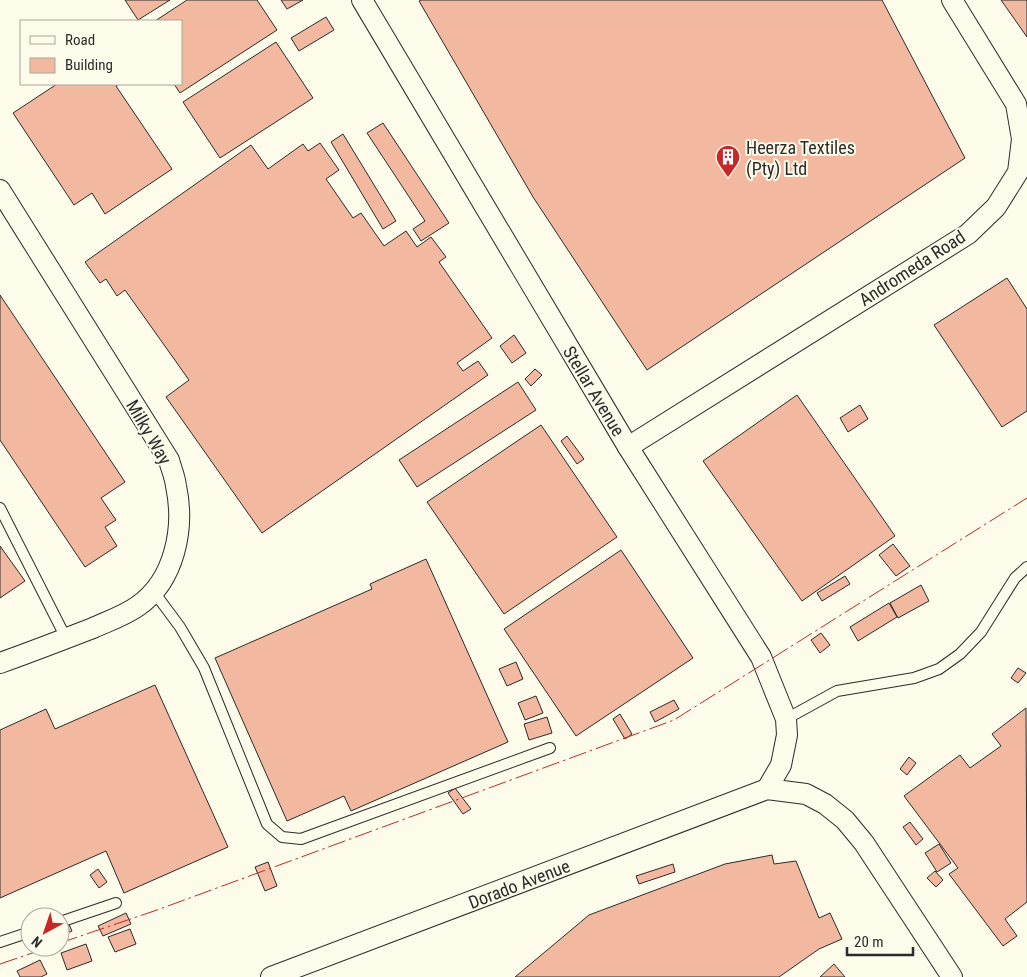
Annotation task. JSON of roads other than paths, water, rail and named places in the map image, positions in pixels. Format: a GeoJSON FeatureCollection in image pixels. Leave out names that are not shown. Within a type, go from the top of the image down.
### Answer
{"type":"FeatureCollection","features":[{"type":"Feature","properties":{"kind":"street","name":"Stellar Avenue"},"geometry":{"type":"LineString","coordinates":[[362,0],[628,447],[761,657],[786,719],[787,735],[781,764],[767,789]]}},
{"type":"Feature","properties":{"kind":"street","name":"Andromeda Road"},"geometry":{"type":"LineString","coordinates":[[628,447],[968,234],[996,207],[1018,172],[1022,139],[1016,104],[952,0]]}},
{"type":"Feature","properties":{"kind":"street","name":"Milky Way"},"geometry":{"type":"LineString","coordinates":[[0,190],[169,460],[176,486],[179,532],[174,554],[166,572],[154,592],[138,606],[66,638],[0,663]]}},
{"type":"Feature","properties":{"kind":"street","name":"Dorado Avenue"},"geometry":{"type":"LineString","coordinates":[[271,977],[767,789]]}},
{"type":"Feature","properties":{"kind":"street"},"geometry":{"type":"LineString","coordinates":[[767,789],[806,794],[825,804],[845,820],[864,843],[952,977]]}},
{"type":"Feature","properties":{"kind":"lane"},"geometry":{"type":"LineString","coordinates":[[0,508],[66,638]]}},
{"type":"Feature","properties":{"kind":"lane"},"geometry":{"type":"LineString","coordinates":[[786,719],[836,691],[914,678],[939,670],[960,654],[981,632],[1015,578],[1027,567]]}},
{"type":"Feature","properties":{"kind":"lane"},"geometry":{"type":"LineString","coordinates":[[154,592],[180,627],[204,668],[267,824],[282,837],[301,839],[550,748]]}},
{"type":"Feature","properties":{"kind":"lane"},"geometry":{"type":"LineString","coordinates":[[70,919],[116,903]]}},
{"type":"Feature","properties":{"kind":"lane"},"geometry":{"type":"LineString","coordinates":[[0,942],[20,935]]}},
{"type":"Feature","properties":{"kind":"place","name":"Heerza Textiles (Pty) Ltd"},"geometry":{"type":"Point","coordinates":[728,178]}}]}
